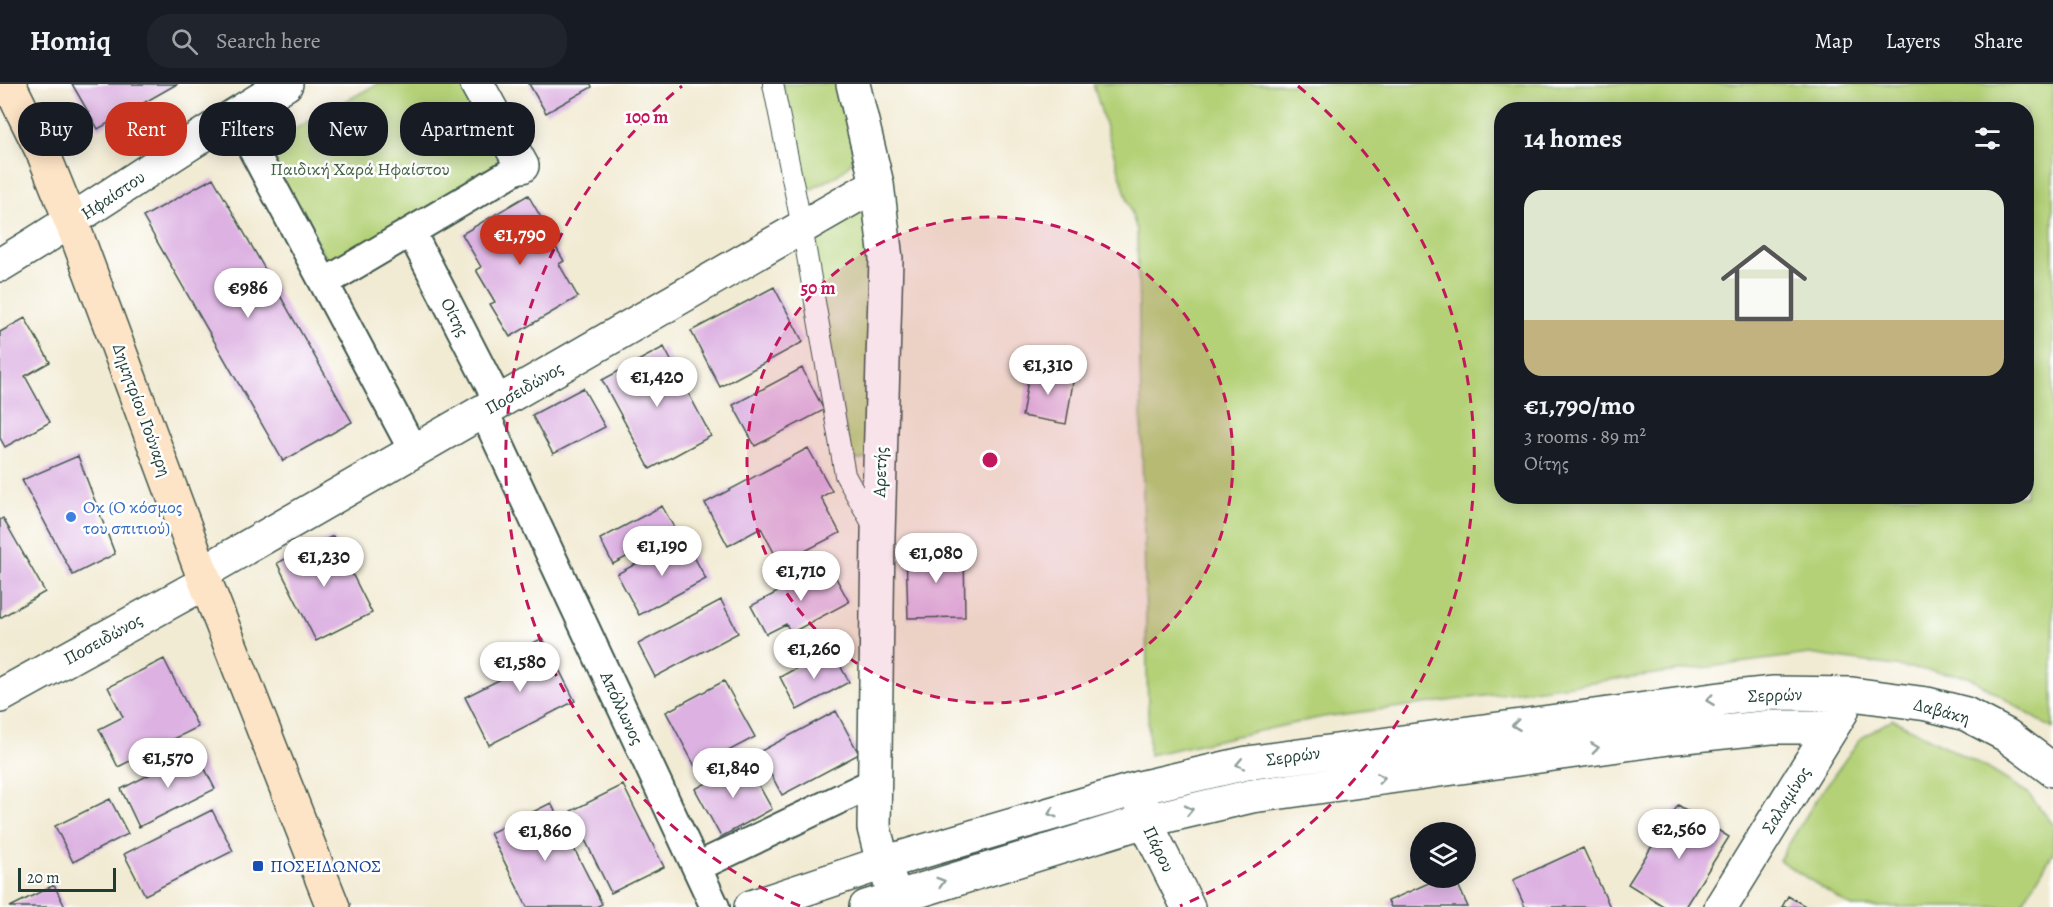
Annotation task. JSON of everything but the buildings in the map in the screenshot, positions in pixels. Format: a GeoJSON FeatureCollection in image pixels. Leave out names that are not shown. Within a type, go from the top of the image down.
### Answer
{"type":"FeatureCollection","features":[{"type":"Feature","properties":{"kind":"main road","name":"Δημητρίου Γούναρη"},"geometry":{"type":"LineString","coordinates":[[9,84],[44,155],[71,222],[204,578],[333,907]]}},
{"type":"Feature","properties":{"kind":"street","name":"Ηφαίστου"},"geometry":{"type":"LineString","coordinates":[[255,102],[286,84]]}},
{"type":"Feature","properties":{"kind":"street"},"geometry":{"type":"LineString","coordinates":[[324,283],[522,166],[477,84]]}},
{"type":"Feature","properties":{"kind":"street","name":"Αρετής"},"geometry":{"type":"LineString","coordinates":[[853,84],[877,184],[886,259],[878,535],[874,828],[883,863],[898,902]]}},
{"type":"Feature","properties":{"kind":"street","name":"Ηφαίστου"},"geometry":{"type":"LineString","coordinates":[[0,265],[71,222],[199,137]]}},
{"type":"Feature","properties":{"kind":"street"},"geometry":{"type":"LineString","coordinates":[[256,156],[414,452]]}},
{"type":"Feature","properties":{"kind":"street","name":"Ποσειδώνος"},"geometry":{"type":"LineString","coordinates":[[0,696],[491,407],[877,184]]}},
{"type":"Feature","properties":{"kind":"street","name":"Οίτης"},"geometry":{"type":"LineString","coordinates":[[411,232],[491,407]]}},
{"type":"Feature","properties":{"kind":"street","name":"Απόλλωνος"},"geometry":{"type":"LineString","coordinates":[[491,407],[715,907]]}},
{"type":"Feature","properties":{"kind":"street","name":"Σερρών"},"geometry":{"type":"LineString","coordinates":[[751,907],[883,863],[1139,788],[1247,763],[1735,697],[1774,693],[1852,694]]}},
{"type":"Feature","properties":{"kind":"street","name":"Σαλαμίνος"},"geometry":{"type":"LineString","coordinates":[[1721,907],[1852,694]]}},
{"type":"Feature","properties":{"kind":"street","name":"Δαβάκη"},"geometry":{"type":"LineString","coordinates":[[1852,694],[1927,704],[1966,714],[2006,735],[2053,770]]}},
{"type":"Feature","properties":{"kind":"street","name":"Σερρών"},"geometry":{"type":"LineString","coordinates":[[866,907],[898,902],[1145,821],[1252,796],[1676,736],[1771,727],[1832,727]]}},
{"type":"Feature","properties":{"kind":"street"},"geometry":{"type":"LineString","coordinates":[[697,867],[875,782]]}},
{"type":"Feature","properties":{"kind":"street","name":"Πάρου"},"geometry":{"type":"LineString","coordinates":[[1139,788],[1145,821],[1188,907]]}},
{"type":"Feature","properties":{"kind":"lane"},"geometry":{"type":"LineString","coordinates":[[773,84],[802,228],[844,474],[878,535]]}},
{"type":"Feature","properties":{"kind":"green space","name":"Παιδική Χαρά Ηφαίστου"},"geometry":{"type":"Polygon","coordinates":[[[377,84],[465,84],[475,102],[400,102],[400,156],[505,156],[507,159],[331,268],[269,156],[296,156],[296,128],[308,122],[308,156],[388,156],[388,102],[344,102],[377,84]]]}},
{"type":"Feature","properties":{"kind":"green space"},"geometry":{"type":"Polygon","coordinates":[[[782,84],[836,84],[855,155],[841,172],[808,191],[805,191],[782,84]]]}},
{"type":"Feature","properties":{"kind":"green space"},"geometry":{"type":"Polygon","coordinates":[[[1093,84],[2053,84],[2053,729],[1968,676],[1809,654],[1323,717],[1149,755],[1137,231],[1093,84]]]}},
{"type":"Feature","properties":{"kind":"green space"},"geometry":{"type":"Polygon","coordinates":[[[859,202],[869,223],[868,456],[862,460],[855,460],[850,452],[808,221],[859,202]]]}},
{"type":"Feature","properties":{"kind":"green space"},"geometry":{"type":"Polygon","coordinates":[[[1892,719],[1987,768],[2028,793],[2053,824],[2053,853],[2020,907],[1852,907],[1779,860],[1816,800],[1860,739],[1892,719]]]}},
{"type":"Feature","properties":{"kind":"place","name":"Οκ (Ο κόσμος του σπιτιού)"},"geometry":{"type":"Point","coordinates":[71,517]}},
{"type":"Feature","properties":{"kind":"place","name":"ΠΟΣΕΙΔΩΝΟΣ"},"geometry":{"type":"Point","coordinates":[258,866]}}]}
